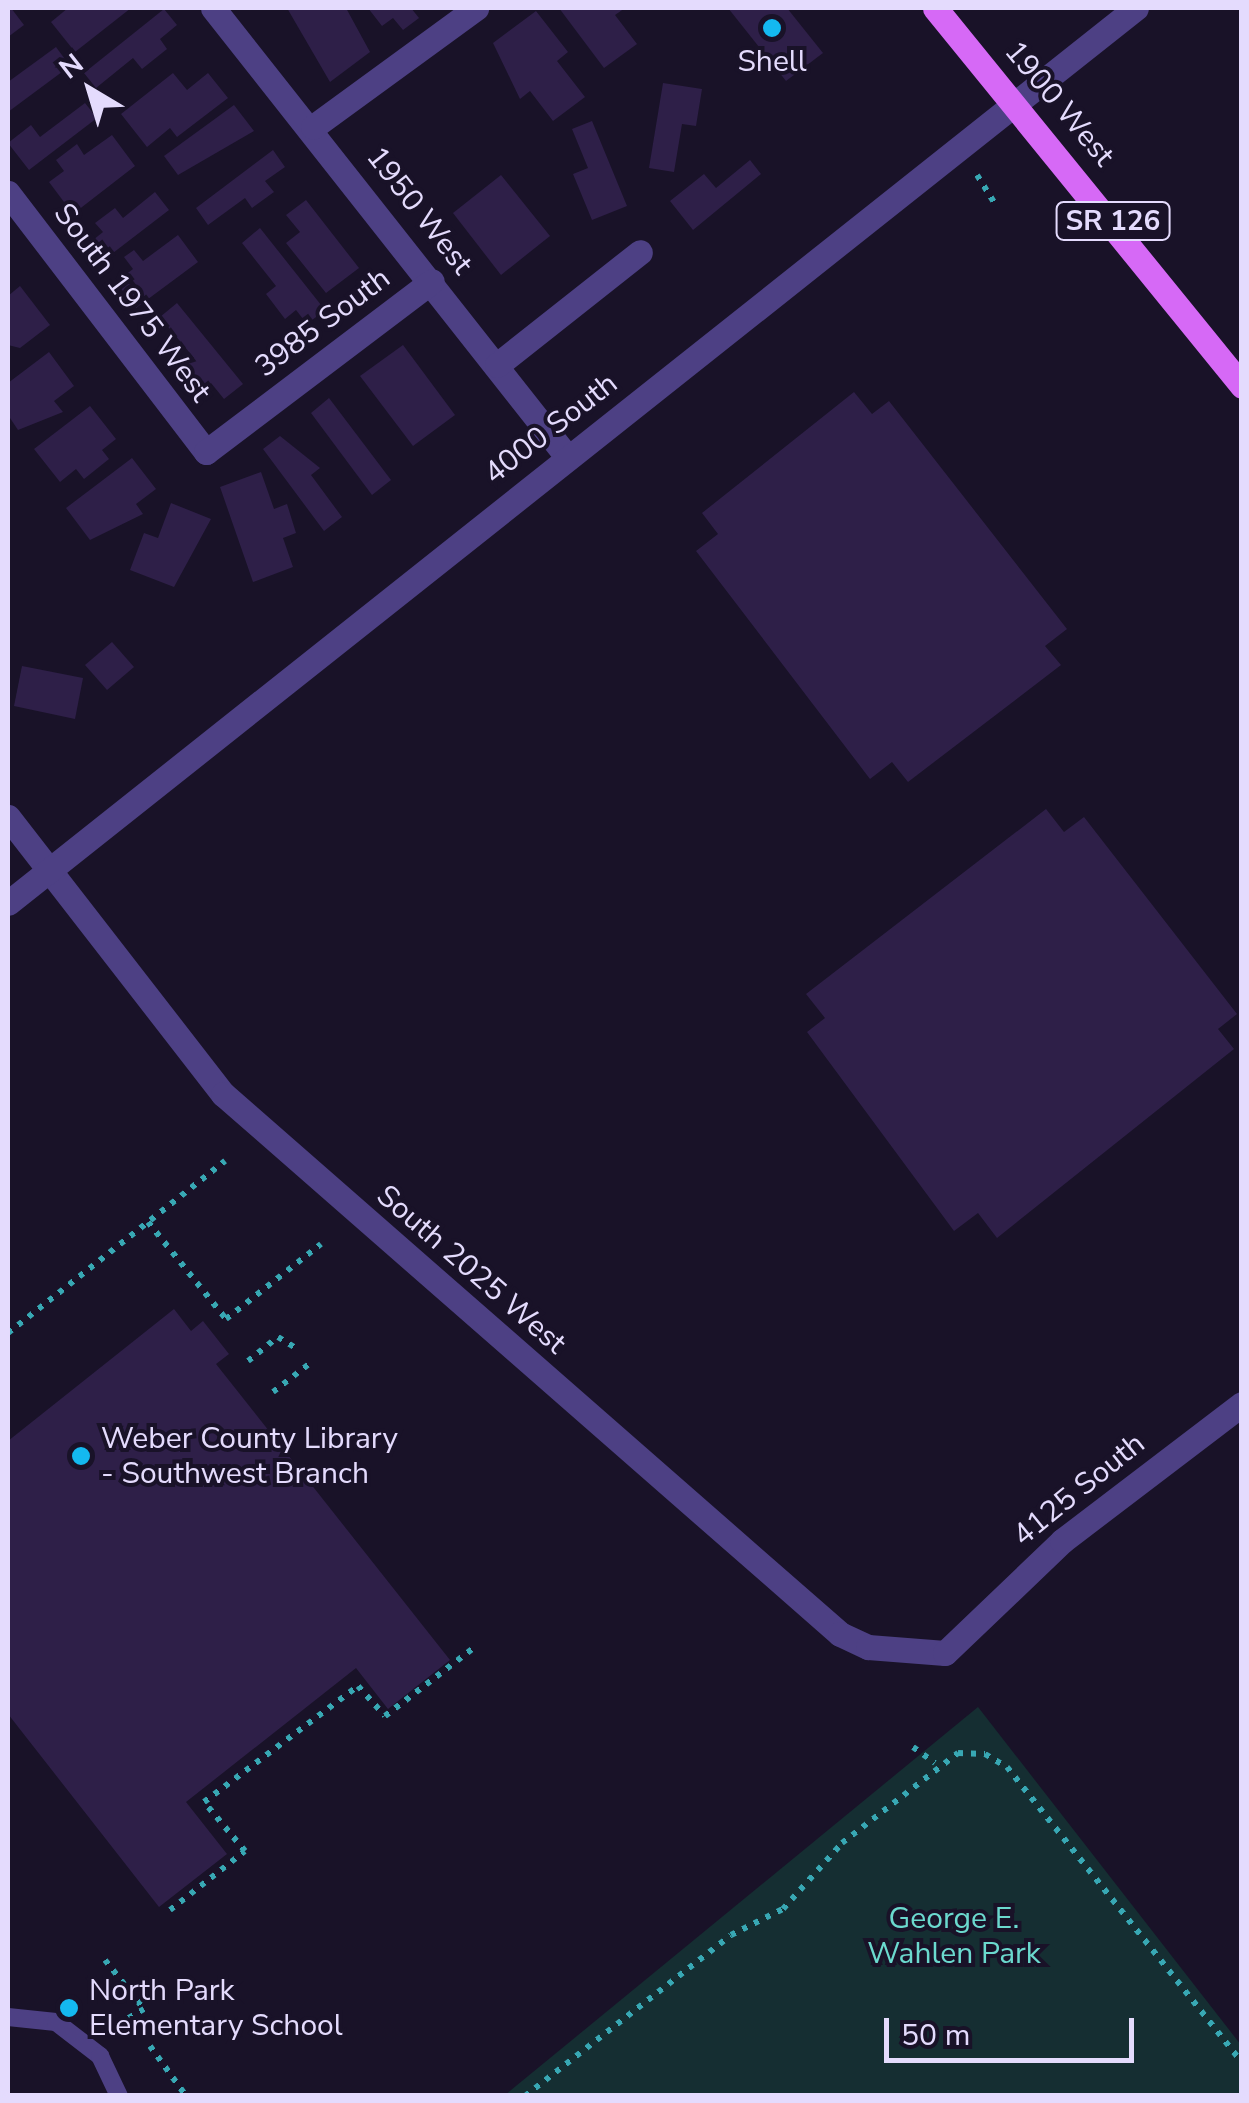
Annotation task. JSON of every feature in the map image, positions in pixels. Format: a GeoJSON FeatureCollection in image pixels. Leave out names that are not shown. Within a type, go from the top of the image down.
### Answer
{"type":"FeatureCollection","features":[{"type":"Feature","properties":{"kind":"main road","name":"1900 West"},"geometry":{"type":"LineString","coordinates":[[935,8],[1242,386]]}},
{"type":"Feature","properties":{"kind":"street","name":"1950 West"},"geometry":{"type":"LineString","coordinates":[[213,8],[313,127],[568,458]]}},
{"type":"Feature","properties":{"kind":"street"},"geometry":{"type":"LineString","coordinates":[[313,127],[476,8]]}},
{"type":"Feature","properties":{"kind":"street","name":"4000 South"},"geometry":{"type":"LineString","coordinates":[[8,903],[1136,8]]}},
{"type":"Feature","properties":{"kind":"street","name":"South 1975 West"},"geometry":{"type":"LineString","coordinates":[[8,194],[206,452]]}},
{"type":"Feature","properties":{"kind":"street"},"geometry":{"type":"LineString","coordinates":[[497,366],[640,252]]}},
{"type":"Feature","properties":{"kind":"street","name":"3985 South"},"geometry":{"type":"LineString","coordinates":[[206,452],[432,281]]}},
{"type":"Feature","properties":{"kind":"street","name":"South 2025 West"},"geometry":{"type":"LineString","coordinates":[[8,818],[223,1094],[813,1615],[868,1647],[910,1654],[945,1654],[964,1634]]}},
{"type":"Feature","properties":{"kind":"street","name":"4125 South"},"geometry":{"type":"LineString","coordinates":[[964,1634],[1062,1541],[1242,1404]]}},
{"type":"Feature","properties":{"kind":"lane"},"geometry":{"type":"LineString","coordinates":[[8,2017],[56,2022],[100,2056],[119,2096]]}},
{"type":"Feature","properties":{"kind":"path"},"geometry":{"type":"LineString","coordinates":[[977,175],[996,204]]}},
{"type":"Feature","properties":{"kind":"path"},"geometry":{"type":"LineString","coordinates":[[8,1333],[225,1161]]}},
{"type":"Feature","properties":{"kind":"path"},"geometry":{"type":"LineString","coordinates":[[148,1222],[226,1319],[321,1244]]}},
{"type":"Feature","properties":{"kind":"path"},"geometry":{"type":"LineString","coordinates":[[248,1361],[278,1337],[294,1347]]}},
{"type":"Feature","properties":{"kind":"path"},"geometry":{"type":"LineString","coordinates":[[273,1392],[309,1364]]}},
{"type":"Feature","properties":{"kind":"path"},"geometry":{"type":"LineString","coordinates":[[170,1910],[245,1851],[204,1802],[358,1686],[385,1716],[475,1647]]}},
{"type":"Feature","properties":{"kind":"path"},"geometry":{"type":"LineString","coordinates":[[913,1747],[936,1763]]}},
{"type":"Feature","properties":{"kind":"path"},"geometry":{"type":"LineString","coordinates":[[525,2096],[718,1944],[783,1909],[827,1856],[936,1763],[973,1753],[1007,1768],[1242,2062]]}},
{"type":"Feature","properties":{"kind":"path"},"geometry":{"type":"LineString","coordinates":[[105,1960],[144,2008],[123,2021]]}},
{"type":"Feature","properties":{"kind":"path"},"geometry":{"type":"LineString","coordinates":[[150,2046],[186,2096]]}},
{"type":"Feature","properties":{"kind":"green space","name":"George E. Wahlen Park"},"geometry":{"type":"Polygon","coordinates":[[[978,1707],[1241,2045],[1241,2095],[505,2095],[978,1707]]]}},
{"type":"Feature","properties":{"kind":"building"},"geometry":{"type":"Polygon","coordinates":[[[11,8],[24,25],[8,37],[8,10],[11,8]]]}},
{"type":"Feature","properties":{"kind":"building"},"geometry":{"type":"Polygon","coordinates":[[[68,8],[131,8],[75,52],[51,22],[68,8]]]}},
{"type":"Feature","properties":{"kind":"building"},"geometry":{"type":"Polygon","coordinates":[[[287,8],[346,8],[370,52],[330,82],[287,8]]]}},
{"type":"Feature","properties":{"kind":"building"},"geometry":{"type":"Polygon","coordinates":[[[368,8],[411,8],[419,18],[403,30],[393,18],[382,26],[368,8]]]}},
{"type":"Feature","properties":{"kind":"building"},"geometry":{"type":"Polygon","coordinates":[[[559,8],[625,8],[615,15],[637,44],[604,68],[559,8]]]}},
{"type":"Feature","properties":{"kind":"building"},"geometry":{"type":"Polygon","coordinates":[[[728,8],[787,8],[823,53],[786,81],[728,8]]]}},
{"type":"Feature","properties":{"kind":"building"},"geometry":{"type":"Polygon","coordinates":[[[164,9],[177,25],[160,39],[167,49],[142,69],[133,58],[96,88],[84,73],[164,9]]]}},
{"type":"Feature","properties":{"kind":"building"},"geometry":{"type":"Polygon","coordinates":[[[536,11],[568,52],[557,61],[585,97],[553,121],[530,91],[520,99],[493,43],[536,11]]]}},
{"type":"Feature","properties":{"kind":"building"},"geometry":{"type":"Polygon","coordinates":[[[56,47],[70,66],[8,112],[8,82],[56,47]]]}},
{"type":"Feature","properties":{"kind":"building"},"geometry":{"type":"Polygon","coordinates":[[[173,73],[187,90],[208,73],[228,98],[177,137],[170,128],[147,147],[121,114],[173,73]]]}},
{"type":"Feature","properties":{"kind":"building"},"geometry":{"type":"Polygon","coordinates":[[[663,83],[702,89],[696,126],[682,124],[674,172],[649,168],[663,83]]]}},
{"type":"Feature","properties":{"kind":"building"},"geometry":{"type":"Polygon","coordinates":[[[85,103],[97,118],[29,170],[8,143],[31,125],[40,137],[85,103]]]}},
{"type":"Feature","properties":{"kind":"building"},"geometry":{"type":"Polygon","coordinates":[[[234,105],[254,131],[178,175],[164,156],[234,105]]]}},
{"type":"Feature","properties":{"kind":"building"},"geometry":{"type":"Polygon","coordinates":[[[592,121],[627,206],[592,220],[573,174],[588,168],[572,129],[592,121]]]}},
{"type":"Feature","properties":{"kind":"building"},"geometry":{"type":"Polygon","coordinates":[[[112,135],[135,166],[73,214],[49,182],[64,171],[56,160],[77,144],[84,155],[112,135]]]}},
{"type":"Feature","properties":{"kind":"building"},"geometry":{"type":"Polygon","coordinates":[[[273,150],[285,167],[265,181],[274,192],[252,208],[245,198],[208,225],[196,208],[273,150]]]}},
{"type":"Feature","properties":{"kind":"building"},"geometry":{"type":"Polygon","coordinates":[[[750,160],[761,174],[693,230],[670,201],[704,174],[716,188],[750,160]]]}},
{"type":"Feature","properties":{"kind":"building"},"geometry":{"type":"Polygon","coordinates":[[[501,175],[550,236],[501,275],[453,213],[501,175]]]}},
{"type":"Feature","properties":{"kind":"building"},"geometry":{"type":"Polygon","coordinates":[[[155,192],[169,210],[96,266],[83,248],[103,232],[95,223],[115,208],[123,218],[155,192]]]}},
{"type":"Feature","properties":{"kind":"building"},"geometry":{"type":"Polygon","coordinates":[[[306,200],[359,268],[326,293],[286,243],[300,232],[286,215],[306,200]]]}},
{"type":"Feature","properties":{"kind":"building"},"geometry":{"type":"Polygon","coordinates":[[[260,228],[325,310],[307,324],[296,310],[285,319],[266,294],[276,286],[242,243],[260,228]]]}},
{"type":"Feature","properties":{"kind":"building"},"geometry":{"type":"Polygon","coordinates":[[[178,235],[198,262],[136,308],[116,282],[133,269],[124,257],[134,250],[143,261],[178,235]]]}},
{"type":"Feature","properties":{"kind":"building"},"geometry":{"type":"Polygon","coordinates":[[[20,286],[50,325],[20,348],[8,345],[8,296],[20,286]]]}},
{"type":"Feature","properties":{"kind":"building"},"geometry":{"type":"Polygon","coordinates":[[[177,303],[243,384],[224,399],[211,383],[201,392],[181,367],[194,358],[160,317],[177,303]]]}},
{"type":"Feature","properties":{"kind":"building"},"geometry":{"type":"Polygon","coordinates":[[[403,345],[455,415],[413,446],[360,376],[403,345]]]}},
{"type":"Feature","properties":{"kind":"building"},"geometry":{"type":"Polygon","coordinates":[[[49,352],[74,386],[54,401],[63,412],[18,430],[8,415],[8,383],[49,352]]]}},
{"type":"Feature","properties":{"kind":"building"},"geometry":{"type":"Polygon","coordinates":[[[854,392],[872,414],[889,401],[1067,629],[1045,646],[1061,665],[908,782],[892,762],[870,779],[696,551],[718,534],[702,513],[854,392]]]}},
{"type":"Feature","properties":{"kind":"building"},"geometry":{"type":"Polygon","coordinates":[[[329,398],[391,480],[372,495],[311,413],[329,398]]]}},
{"type":"Feature","properties":{"kind":"building"},"geometry":{"type":"Polygon","coordinates":[[[90,406],[116,439],[102,450],[109,459],[84,479],[76,469],[60,482],[34,449],[90,406]]]}},
{"type":"Feature","properties":{"kind":"building"},"geometry":{"type":"Polygon","coordinates":[[[280,436],[320,468],[311,475],[342,517],[324,531],[263,449],[280,436]]]}},
{"type":"Feature","properties":{"kind":"building"},"geometry":{"type":"Polygon","coordinates":[[[132,458],[156,489],[136,504],[143,514],[90,540],[66,508],[132,458]]]}},
{"type":"Feature","properties":{"kind":"building"},"geometry":{"type":"Polygon","coordinates":[[[261,472],[274,509],[287,504],[296,533],[283,538],[293,567],[253,582],[220,487],[261,472]]]}},
{"type":"Feature","properties":{"kind":"building"},"geometry":{"type":"Polygon","coordinates":[[[171,503],[211,519],[174,587],[130,570],[144,533],[158,538],[171,503]]]}},
{"type":"Feature","properties":{"kind":"building"},"geometry":{"type":"Polygon","coordinates":[[[112,642],[134,667],[107,690],[85,665],[112,642]]]}},
{"type":"Feature","properties":{"kind":"building"},"geometry":{"type":"Polygon","coordinates":[[[22,666],[83,678],[75,719],[14,706],[22,666]]]}},
{"type":"Feature","properties":{"kind":"building"},"geometry":{"type":"Polygon","coordinates":[[[1046,809],[1064,832],[1084,817],[1237,1014],[1218,1029],[1234,1049],[997,1238],[978,1213],[954,1231],[807,1032],[825,1018],[806,994],[1046,809]]]}},
{"type":"Feature","properties":{"kind":"building"},"geometry":{"type":"Polygon","coordinates":[[[174,1309],[191,1331],[203,1321],[229,1354],[216,1364],[450,1660],[388,1709],[356,1668],[186,1802],[227,1854],[159,1907],[8,1714],[8,1441],[174,1309]]]}},
{"type":"Feature","properties":{"kind":"place","name":"Shell"},"geometry":{"type":"Point","coordinates":[772,28]}},
{"type":"Feature","properties":{"kind":"place","name":"Weber County Library - Southwest Branch"},"geometry":{"type":"Point","coordinates":[81,1456]}},
{"type":"Feature","properties":{"kind":"place","name":"North Park Elementary School"},"geometry":{"type":"Point","coordinates":[69,2008]}}]}
